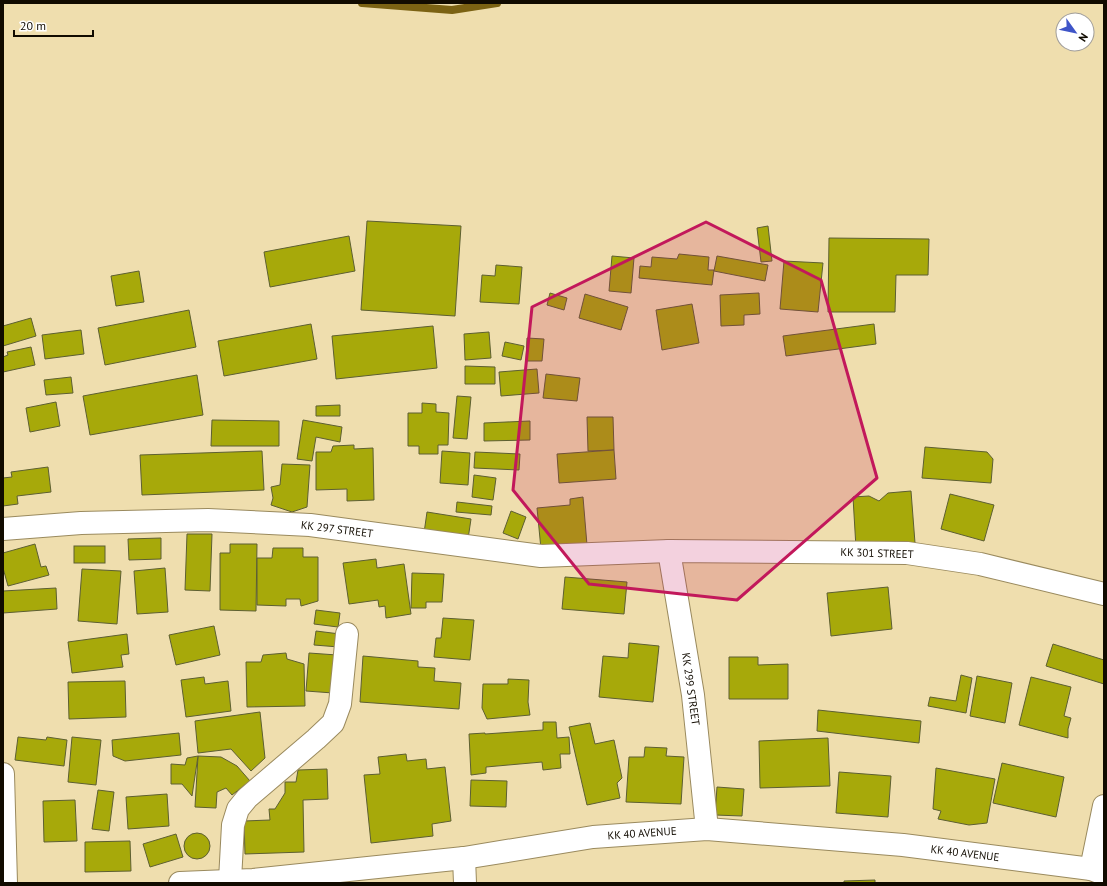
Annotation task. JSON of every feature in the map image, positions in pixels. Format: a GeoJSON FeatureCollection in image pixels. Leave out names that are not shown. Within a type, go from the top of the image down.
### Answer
{"type":"FeatureCollection","features":[{"type":"Feature","properties":{"kind":"street","name":"KK 297 STREET"},"geometry":{"type":"LineString","coordinates":[[3,529],[81,523],[208,520],[310,525],[541,556],[669,551]]}},
{"type":"Feature","properties":{"kind":"street","name":"KK 301 STREET"},"geometry":{"type":"LineString","coordinates":[[669,551],[906,553],[980,564],[1104,594]]}},
{"type":"Feature","properties":{"kind":"street","name":"KK 299 STREET"},"geometry":{"type":"LineString","coordinates":[[669,551],[693,695],[707,829]]}},
{"type":"Feature","properties":{"kind":"street"},"geometry":{"type":"LineString","coordinates":[[230,880],[233,825],[238,809],[247,798],[333,723],[340,704],[347,634]]}},
{"type":"Feature","properties":{"kind":"street"},"geometry":{"type":"LineString","coordinates":[[3,774],[6,883]]}},
{"type":"Feature","properties":{"kind":"street"},"geometry":{"type":"LineString","coordinates":[[1097,872],[1104,806]]}},
{"type":"Feature","properties":{"kind":"street","name":"KK 40 AVENUE"},"geometry":{"type":"LineString","coordinates":[[180,883],[230,880],[253,882],[464,858],[593,837],[707,829],[903,845],[1097,872]]}},
{"type":"Feature","properties":{"kind":"street"},"geometry":{"type":"LineString","coordinates":[[464,858],[465,883]]}},
{"type":"Feature","properties":{"kind":"highlighted area"},"geometry":{"type":"Polygon","coordinates":[[[706,222],[821,280],[877,478],[737,600],[589,584],[513,490],[532,307],[706,222]]]}},
{"type":"Feature","properties":{"kind":"building"},"geometry":{"type":"Polygon","coordinates":[[[367,221],[461,226],[455,316],[361,310],[367,221]]]}},
{"type":"Feature","properties":{"kind":"building"},"geometry":{"type":"Polygon","coordinates":[[[768,226],[772,261],[761,262],[757,228],[768,226]]]}},
{"type":"Feature","properties":{"kind":"building"},"geometry":{"type":"Polygon","coordinates":[[[349,236],[355,271],[270,287],[264,252],[349,236]]]}},
{"type":"Feature","properties":{"kind":"building"},"geometry":{"type":"Polygon","coordinates":[[[829,238],[929,239],[928,275],[896,275],[895,312],[828,312],[829,238]]]}},
{"type":"Feature","properties":{"kind":"building"},"geometry":{"type":"Polygon","coordinates":[[[679,254],[709,257],[708,270],[714,270],[712,285],[639,278],[640,266],[651,267],[652,257],[677,259],[679,254]]]}},
{"type":"Feature","properties":{"kind":"building"},"geometry":{"type":"Polygon","coordinates":[[[612,256],[634,258],[631,293],[609,291],[612,256]]]}},
{"type":"Feature","properties":{"kind":"building"},"geometry":{"type":"Polygon","coordinates":[[[717,256],[768,265],[765,281],[714,271],[717,256]]]}},
{"type":"Feature","properties":{"kind":"building"},"geometry":{"type":"Polygon","coordinates":[[[784,261],[823,263],[818,312],[780,309],[784,261]]]}},
{"type":"Feature","properties":{"kind":"building"},"geometry":{"type":"Polygon","coordinates":[[[496,265],[522,267],[519,304],[480,302],[482,275],[495,276],[496,265]]]}},
{"type":"Feature","properties":{"kind":"building"},"geometry":{"type":"Polygon","coordinates":[[[139,271],[144,302],[116,306],[111,276],[139,271]]]}},
{"type":"Feature","properties":{"kind":"building"},"geometry":{"type":"Polygon","coordinates":[[[550,293],[567,298],[564,310],[547,305],[550,293]]]}},
{"type":"Feature","properties":{"kind":"building"},"geometry":{"type":"Polygon","coordinates":[[[759,293],[760,314],[744,315],[744,325],[721,326],[720,295],[759,293]]]}},
{"type":"Feature","properties":{"kind":"building"},"geometry":{"type":"Polygon","coordinates":[[[585,294],[628,307],[621,330],[579,318],[585,294]]]}},
{"type":"Feature","properties":{"kind":"building"},"geometry":{"type":"Polygon","coordinates":[[[692,304],[699,343],[662,350],[656,310],[692,304]]]}},
{"type":"Feature","properties":{"kind":"building"},"geometry":{"type":"Polygon","coordinates":[[[189,310],[196,347],[105,365],[98,328],[189,310]]]}},
{"type":"Feature","properties":{"kind":"building"},"geometry":{"type":"Polygon","coordinates":[[[31,318],[36,336],[3,346],[3,326],[31,318]]]}},
{"type":"Feature","properties":{"kind":"building"},"geometry":{"type":"Polygon","coordinates":[[[311,324],[317,359],[224,376],[218,341],[311,324]]]}},
{"type":"Feature","properties":{"kind":"building"},"geometry":{"type":"Polygon","coordinates":[[[874,324],[876,344],[786,356],[783,336],[874,324]]]}},
{"type":"Feature","properties":{"kind":"building"},"geometry":{"type":"Polygon","coordinates":[[[433,326],[437,368],[336,379],[332,336],[433,326]]]}},
{"type":"Feature","properties":{"kind":"building"},"geometry":{"type":"Polygon","coordinates":[[[81,330],[84,354],[45,359],[42,335],[81,330]]]}},
{"type":"Feature","properties":{"kind":"building"},"geometry":{"type":"Polygon","coordinates":[[[489,332],[491,358],[465,360],[464,334],[489,332]]]}},
{"type":"Feature","properties":{"kind":"building"},"geometry":{"type":"Polygon","coordinates":[[[527,338],[544,339],[542,361],[526,361],[527,338]]]}},
{"type":"Feature","properties":{"kind":"building"},"geometry":{"type":"Polygon","coordinates":[[[505,342],[524,346],[521,360],[502,356],[505,342]]]}},
{"type":"Feature","properties":{"kind":"building"},"geometry":{"type":"Polygon","coordinates":[[[31,347],[35,365],[3,372],[3,357],[8,355],[7,352],[31,347]]]}},
{"type":"Feature","properties":{"kind":"building"},"geometry":{"type":"Polygon","coordinates":[[[465,366],[495,367],[495,384],[465,384],[465,366]]]}},
{"type":"Feature","properties":{"kind":"building"},"geometry":{"type":"Polygon","coordinates":[[[537,369],[539,393],[501,396],[499,372],[537,369]]]}},
{"type":"Feature","properties":{"kind":"building"},"geometry":{"type":"Polygon","coordinates":[[[546,374],[580,378],[577,401],[543,398],[546,374]]]}},
{"type":"Feature","properties":{"kind":"building"},"geometry":{"type":"Polygon","coordinates":[[[197,375],[203,415],[90,435],[83,396],[197,375]]]}},
{"type":"Feature","properties":{"kind":"building"},"geometry":{"type":"Polygon","coordinates":[[[71,377],[73,393],[46,395],[44,380],[71,377]]]}},
{"type":"Feature","properties":{"kind":"building"},"geometry":{"type":"Polygon","coordinates":[[[457,396],[471,397],[467,439],[453,438],[457,396]]]}},
{"type":"Feature","properties":{"kind":"building"},"geometry":{"type":"Polygon","coordinates":[[[56,402],[60,426],[30,432],[26,408],[56,402]]]}},
{"type":"Feature","properties":{"kind":"building"},"geometry":{"type":"Polygon","coordinates":[[[422,403],[436,404],[436,412],[449,413],[448,445],[438,445],[438,454],[419,454],[419,446],[408,446],[408,413],[422,413],[422,403]]]}},
{"type":"Feature","properties":{"kind":"building"},"geometry":{"type":"Polygon","coordinates":[[[340,405],[340,416],[316,416],[316,406],[340,405]]]}},
{"type":"Feature","properties":{"kind":"building"},"geometry":{"type":"Polygon","coordinates":[[[587,417],[613,417],[614,450],[588,451],[587,417]]]}},
{"type":"Feature","properties":{"kind":"building"},"geometry":{"type":"Polygon","coordinates":[[[212,420],[279,421],[279,446],[211,446],[212,420]]]}},
{"type":"Feature","properties":{"kind":"building"},"geometry":{"type":"Polygon","coordinates":[[[303,420],[342,427],[340,442],[316,437],[312,461],[297,459],[303,420]]]}},
{"type":"Feature","properties":{"kind":"building"},"geometry":{"type":"Polygon","coordinates":[[[530,421],[530,440],[484,441],[484,423],[530,421]]]}},
{"type":"Feature","properties":{"kind":"building"},"geometry":{"type":"Polygon","coordinates":[[[354,445],[354,449],[373,448],[374,500],[347,501],[347,489],[316,490],[316,452],[331,452],[333,446],[354,445]]]}},
{"type":"Feature","properties":{"kind":"building"},"geometry":{"type":"Polygon","coordinates":[[[925,447],[987,452],[993,459],[991,483],[922,478],[925,447]]]}},
{"type":"Feature","properties":{"kind":"building"},"geometry":{"type":"Polygon","coordinates":[[[614,450],[616,479],[559,483],[557,454],[614,450]]]}},
{"type":"Feature","properties":{"kind":"building"},"geometry":{"type":"Polygon","coordinates":[[[262,451],[264,490],[142,495],[140,455],[262,451]]]}},
{"type":"Feature","properties":{"kind":"building"},"geometry":{"type":"Polygon","coordinates":[[[442,451],[470,453],[468,485],[440,483],[442,451]]]}},
{"type":"Feature","properties":{"kind":"building"},"geometry":{"type":"Polygon","coordinates":[[[475,452],[520,454],[519,470],[474,468],[475,452]]]}},
{"type":"Feature","properties":{"kind":"building"},"geometry":{"type":"Polygon","coordinates":[[[282,464],[310,465],[307,507],[292,512],[271,505],[273,498],[271,487],[280,485],[282,464]]]}},
{"type":"Feature","properties":{"kind":"building"},"geometry":{"type":"Polygon","coordinates":[[[48,467],[51,492],[17,496],[18,504],[3,506],[3,478],[12,477],[11,472],[48,467]]]}},
{"type":"Feature","properties":{"kind":"building"},"geometry":{"type":"Polygon","coordinates":[[[474,475],[496,478],[493,500],[472,497],[474,475]]]}},
{"type":"Feature","properties":{"kind":"building"},"geometry":{"type":"Polygon","coordinates":[[[911,491],[915,543],[856,548],[853,497],[869,496],[879,501],[888,493],[911,491]]]}},
{"type":"Feature","properties":{"kind":"building"},"geometry":{"type":"Polygon","coordinates":[[[950,494],[994,505],[984,541],[941,529],[950,494]]]}},
{"type":"Feature","properties":{"kind":"building"},"geometry":{"type":"Polygon","coordinates":[[[583,497],[587,545],[541,549],[537,508],[570,505],[570,499],[583,497]]]}},
{"type":"Feature","properties":{"kind":"building"},"geometry":{"type":"Polygon","coordinates":[[[457,502],[492,506],[491,515],[456,512],[457,502]]]}},
{"type":"Feature","properties":{"kind":"building"},"geometry":{"type":"Polygon","coordinates":[[[511,511],[526,517],[518,539],[503,533],[511,511]]]}},
{"type":"Feature","properties":{"kind":"building"},"geometry":{"type":"Polygon","coordinates":[[[427,512],[471,519],[468,539],[424,533],[427,512]]]}},
{"type":"Feature","properties":{"kind":"building"},"geometry":{"type":"Polygon","coordinates":[[[187,534],[212,534],[210,591],[185,590],[187,534]]]}},
{"type":"Feature","properties":{"kind":"building"},"geometry":{"type":"Polygon","coordinates":[[[161,538],[161,559],[129,560],[128,539],[161,538]]]}},
{"type":"Feature","properties":{"kind":"building"},"geometry":{"type":"Polygon","coordinates":[[[35,544],[41,567],[46,566],[49,575],[8,586],[3,568],[3,553],[35,544]]]}},
{"type":"Feature","properties":{"kind":"building"},"geometry":{"type":"Polygon","coordinates":[[[230,544],[257,544],[256,611],[220,610],[220,553],[230,553],[230,544]]]}},
{"type":"Feature","properties":{"kind":"building"},"geometry":{"type":"Polygon","coordinates":[[[74,546],[105,546],[105,563],[74,563],[74,546]]]}},
{"type":"Feature","properties":{"kind":"building"},"geometry":{"type":"Polygon","coordinates":[[[273,548],[303,548],[303,557],[318,557],[318,601],[301,606],[300,599],[286,599],[286,606],[257,605],[257,558],[272,558],[273,548]]]}},
{"type":"Feature","properties":{"kind":"building"},"geometry":{"type":"Polygon","coordinates":[[[376,559],[377,568],[404,564],[411,614],[386,618],[385,606],[379,607],[378,600],[349,604],[343,563],[376,559]]]}},
{"type":"Feature","properties":{"kind":"building"},"geometry":{"type":"Polygon","coordinates":[[[165,568],[168,612],[137,614],[134,571],[165,568]]]}},
{"type":"Feature","properties":{"kind":"building"},"geometry":{"type":"Polygon","coordinates":[[[82,569],[121,571],[117,624],[78,621],[82,569]]]}},
{"type":"Feature","properties":{"kind":"building"},"geometry":{"type":"Polygon","coordinates":[[[412,573],[444,574],[442,602],[426,602],[426,608],[411,608],[412,573]]]}},
{"type":"Feature","properties":{"kind":"building"},"geometry":{"type":"Polygon","coordinates":[[[565,577],[627,582],[624,614],[562,609],[565,577]]]}},
{"type":"Feature","properties":{"kind":"building"},"geometry":{"type":"Polygon","coordinates":[[[888,587],[892,629],[831,636],[827,593],[888,587]]]}},
{"type":"Feature","properties":{"kind":"building"},"geometry":{"type":"Polygon","coordinates":[[[56,588],[57,609],[3,613],[3,591],[56,588]]]}},
{"type":"Feature","properties":{"kind":"building"},"geometry":{"type":"Polygon","coordinates":[[[316,610],[340,613],[338,627],[314,624],[316,610]]]}},
{"type":"Feature","properties":{"kind":"building"},"geometry":{"type":"Polygon","coordinates":[[[443,618],[474,620],[470,660],[434,657],[436,638],[441,638],[443,618]]]}},
{"type":"Feature","properties":{"kind":"building"},"geometry":{"type":"Polygon","coordinates":[[[214,626],[220,655],[176,665],[169,635],[214,626]]]}},
{"type":"Feature","properties":{"kind":"building"},"geometry":{"type":"Polygon","coordinates":[[[316,631],[340,634],[339,647],[314,645],[316,631]]]}},
{"type":"Feature","properties":{"kind":"building"},"geometry":{"type":"Polygon","coordinates":[[[127,634],[129,654],[121,655],[123,667],[72,673],[68,642],[127,634]]]}},
{"type":"Feature","properties":{"kind":"building"},"geometry":{"type":"Polygon","coordinates":[[[629,643],[659,646],[653,702],[599,697],[603,656],[628,658],[629,643]]]}},
{"type":"Feature","properties":{"kind":"building"},"geometry":{"type":"Polygon","coordinates":[[[1053,644],[1104,660],[1104,684],[1046,666],[1053,644]]]}},
{"type":"Feature","properties":{"kind":"building"},"geometry":{"type":"Polygon","coordinates":[[[286,653],[287,659],[304,664],[305,706],[247,707],[246,662],[261,662],[263,655],[286,653]]]}},
{"type":"Feature","properties":{"kind":"building"},"geometry":{"type":"Polygon","coordinates":[[[309,653],[337,655],[333,693],[306,691],[309,653]]]}},
{"type":"Feature","properties":{"kind":"building"},"geometry":{"type":"Polygon","coordinates":[[[363,656],[418,661],[418,667],[435,668],[434,681],[461,683],[459,709],[360,702],[363,656]]]}},
{"type":"Feature","properties":{"kind":"building"},"geometry":{"type":"Polygon","coordinates":[[[729,657],[758,657],[758,665],[788,664],[788,699],[729,699],[729,657]]]}},
{"type":"Feature","properties":{"kind":"building"},"geometry":{"type":"Polygon","coordinates":[[[961,675],[972,678],[966,713],[928,706],[930,697],[956,701],[961,675]]]}},
{"type":"Feature","properties":{"kind":"building"},"geometry":{"type":"Polygon","coordinates":[[[977,676],[1012,683],[1005,723],[970,716],[977,676]]]}},
{"type":"Feature","properties":{"kind":"building"},"geometry":{"type":"Polygon","coordinates":[[[204,677],[205,684],[228,681],[231,711],[186,717],[181,680],[204,677]]]}},
{"type":"Feature","properties":{"kind":"building"},"geometry":{"type":"Polygon","coordinates":[[[1031,677],[1071,687],[1064,716],[1071,718],[1068,729],[1068,738],[1019,725],[1031,677]]]}},
{"type":"Feature","properties":{"kind":"building"},"geometry":{"type":"Polygon","coordinates":[[[508,679],[529,680],[528,702],[530,715],[487,719],[482,708],[483,684],[508,684],[508,679]]]}},
{"type":"Feature","properties":{"kind":"building"},"geometry":{"type":"Polygon","coordinates":[[[125,681],[126,717],[69,719],[68,682],[125,681]]]}},
{"type":"Feature","properties":{"kind":"building"},"geometry":{"type":"Polygon","coordinates":[[[818,710],[921,721],[919,743],[817,731],[818,710]]]}},
{"type":"Feature","properties":{"kind":"building"},"geometry":{"type":"Polygon","coordinates":[[[260,712],[265,758],[251,771],[231,749],[198,753],[195,721],[260,712]]]}},
{"type":"Feature","properties":{"kind":"building"},"geometry":{"type":"Polygon","coordinates":[[[543,722],[556,722],[557,738],[569,737],[570,754],[560,754],[561,768],[543,770],[542,762],[486,767],[486,773],[471,775],[469,734],[543,730],[543,722]]]}},
{"type":"Feature","properties":{"kind":"building"},"geometry":{"type":"Polygon","coordinates":[[[590,723],[595,744],[614,740],[622,778],[617,783],[620,798],[587,805],[569,727],[590,723]]]}},
{"type":"Feature","properties":{"kind":"building"},"geometry":{"type":"Polygon","coordinates":[[[179,733],[181,755],[125,761],[113,756],[112,740],[179,733]]]}},
{"type":"Feature","properties":{"kind":"building"},"geometry":{"type":"Polygon","coordinates":[[[18,737],[46,740],[47,737],[67,740],[64,766],[15,760],[18,737]]]}},
{"type":"Feature","properties":{"kind":"building"},"geometry":{"type":"Polygon","coordinates":[[[72,737],[101,740],[96,785],[68,782],[72,737]]]}},
{"type":"Feature","properties":{"kind":"building"},"geometry":{"type":"Polygon","coordinates":[[[828,738],[830,786],[760,788],[759,741],[828,738]]]}},
{"type":"Feature","properties":{"kind":"building"},"geometry":{"type":"Polygon","coordinates":[[[645,747],[667,748],[666,756],[684,757],[681,804],[626,802],[629,757],[644,757],[645,747]]]}},
{"type":"Feature","properties":{"kind":"building"},"geometry":{"type":"Polygon","coordinates":[[[406,754],[407,761],[426,759],[427,769],[445,767],[451,821],[432,824],[433,836],[371,843],[364,775],[380,774],[378,757],[406,754]]]}},
{"type":"Feature","properties":{"kind":"building"},"geometry":{"type":"Polygon","coordinates":[[[198,756],[221,757],[237,766],[250,781],[232,795],[226,788],[217,792],[216,808],[195,807],[198,756]]]}},
{"type":"Feature","properties":{"kind":"building"},"geometry":{"type":"Polygon","coordinates":[[[198,756],[192,796],[182,784],[171,784],[171,764],[185,765],[187,758],[198,756]]]}},
{"type":"Feature","properties":{"kind":"building"},"geometry":{"type":"Polygon","coordinates":[[[1002,763],[1064,777],[1056,817],[993,803],[1002,763]]]}},
{"type":"Feature","properties":{"kind":"building"},"geometry":{"type":"Polygon","coordinates":[[[936,768],[995,779],[987,823],[969,825],[938,819],[941,811],[933,809],[936,768]]]}},
{"type":"Feature","properties":{"kind":"building"},"geometry":{"type":"Polygon","coordinates":[[[327,769],[328,799],[303,800],[304,852],[245,854],[244,821],[270,820],[269,809],[275,809],[285,793],[285,782],[296,782],[298,770],[327,769]]]}},
{"type":"Feature","properties":{"kind":"building"},"geometry":{"type":"Polygon","coordinates":[[[839,772],[891,776],[888,817],[836,813],[839,772]]]}},
{"type":"Feature","properties":{"kind":"building"},"geometry":{"type":"Polygon","coordinates":[[[471,780],[507,781],[506,807],[470,806],[471,780]]]}},
{"type":"Feature","properties":{"kind":"building"},"geometry":{"type":"Polygon","coordinates":[[[717,787],[744,789],[742,816],[715,815],[717,787]]]}},
{"type":"Feature","properties":{"kind":"building"},"geometry":{"type":"Polygon","coordinates":[[[98,790],[114,792],[109,831],[92,829],[98,790]]]}},
{"type":"Feature","properties":{"kind":"building"},"geometry":{"type":"Polygon","coordinates":[[[167,794],[169,826],[128,829],[126,797],[167,794]]]}},
{"type":"Feature","properties":{"kind":"building"},"geometry":{"type":"Polygon","coordinates":[[[75,800],[77,841],[44,842],[43,801],[75,800]]]}},
{"type":"Feature","properties":{"kind":"building"},"geometry":{"type":"Polygon","coordinates":[[[197,833],[206,837],[210,846],[206,855],[197,859],[188,855],[184,846],[188,837],[197,833]]]}},
{"type":"Feature","properties":{"kind":"building"},"geometry":{"type":"Polygon","coordinates":[[[176,834],[183,857],[150,867],[143,844],[176,834]]]}},
{"type":"Feature","properties":{"kind":"building"},"geometry":{"type":"Polygon","coordinates":[[[130,841],[131,871],[85,872],[85,842],[130,841]]]}},
{"type":"Feature","properties":{"kind":"building"},"geometry":{"type":"Polygon","coordinates":[[[875,880],[875,883],[844,883],[844,881],[875,880]]]}},
{"type":"Feature","properties":{"kind":"waterway"},"geometry":{"type":"LineString","coordinates":[[362,3],[452,10],[497,3]]}}]}
